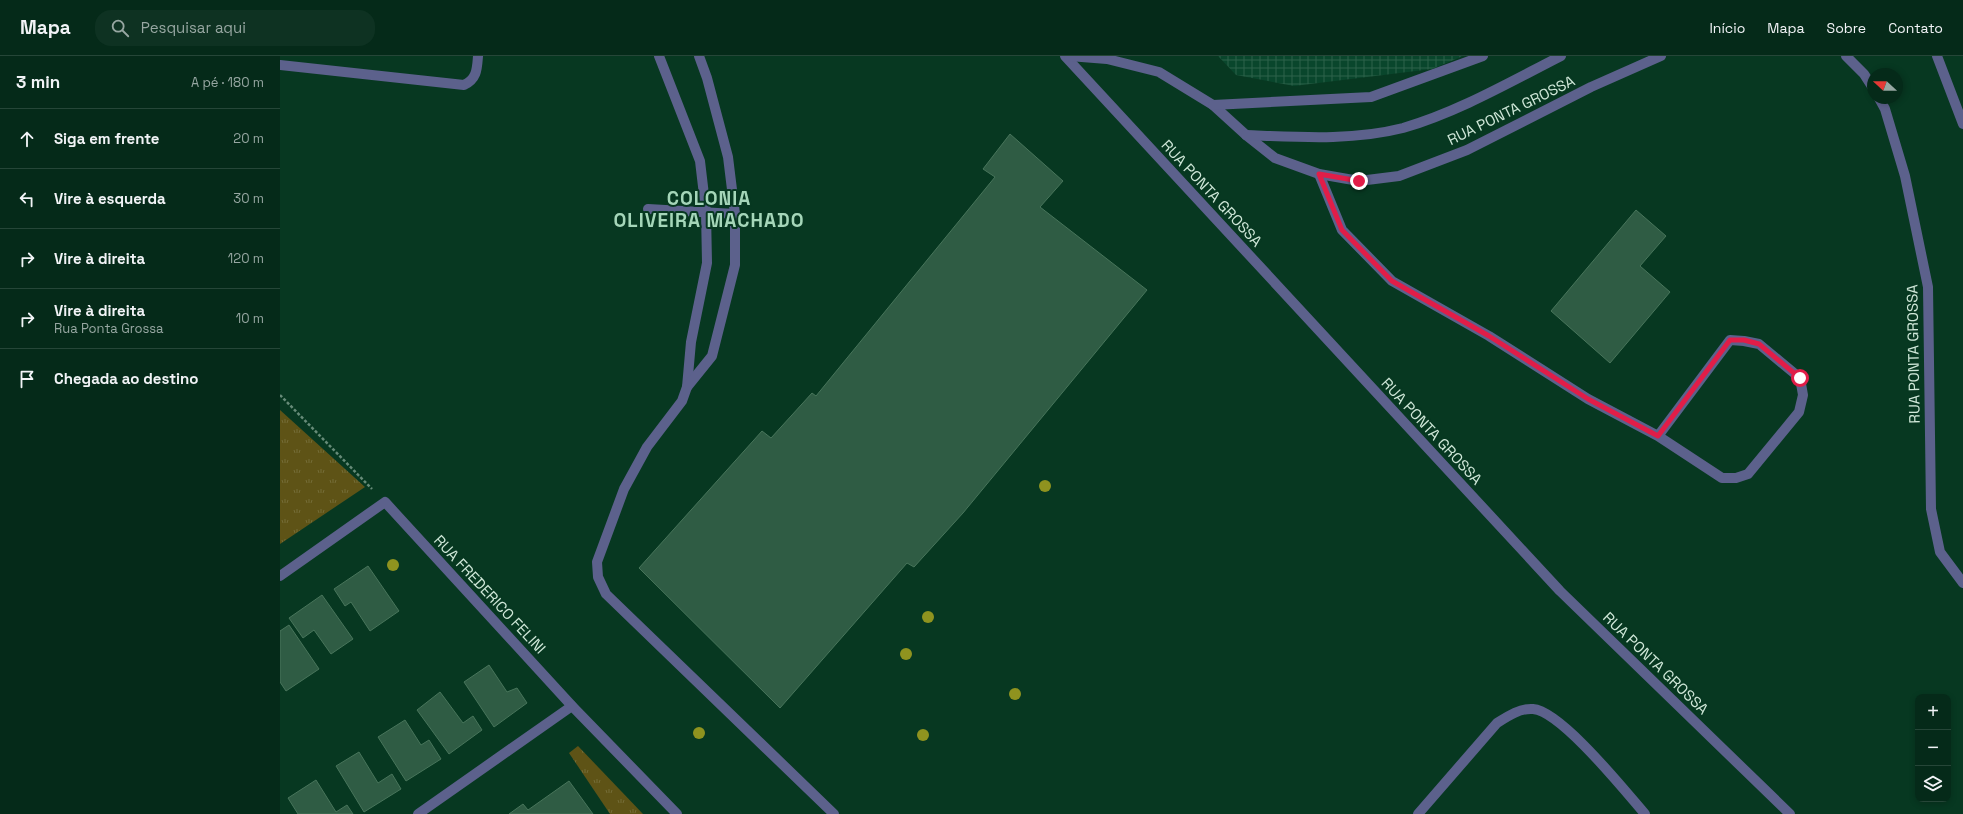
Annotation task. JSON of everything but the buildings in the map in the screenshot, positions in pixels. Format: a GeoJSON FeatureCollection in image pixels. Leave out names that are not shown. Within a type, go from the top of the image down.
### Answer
{"type":"FeatureCollection","features":[{"type":"Feature","properties":{"kind":"street"},"geometry":{"type":"LineString","coordinates":[[280,65],[464,85],[471,82],[476,74],[478,56]]}},
{"type":"Feature","properties":{"kind":"street"},"geometry":{"type":"LineString","coordinates":[[659,56],[700,161],[706,212],[706,263],[691,342],[687,386],[682,401],[647,447],[624,489],[597,562],[598,577],[606,594],[834,814]]}},
{"type":"Feature","properties":{"kind":"street"},"geometry":{"type":"LineString","coordinates":[[687,386],[712,356],[735,265],[735,214],[728,157],[707,78],[699,56]]}},
{"type":"Feature","properties":{"kind":"street","name":"RUA PONTA GROSSA"},"geometry":{"type":"LineString","coordinates":[[1065,56],[1560,591],[1790,814]]}},
{"type":"Feature","properties":{"kind":"street","name":"RUA PONTA GROSSA"},"geometry":{"type":"LineString","coordinates":[[1069,56],[1107,59],[1159,72],[1213,105],[1246,135],[1275,158],[1319,174],[1359,181],[1399,176],[1467,150],[1591,87],[1661,56]]}},
{"type":"Feature","properties":{"kind":"street"},"geometry":{"type":"LineString","coordinates":[[1213,105],[1372,97],[1483,56]]}},
{"type":"Feature","properties":{"kind":"street"},"geometry":{"type":"LineString","coordinates":[[1246,135],[1348,136],[1404,127],[1460,107],[1561,56]]}},
{"type":"Feature","properties":{"kind":"street"},"geometry":{"type":"LineString","coordinates":[[1846,56],[1867,79]]}},
{"type":"Feature","properties":{"kind":"street"},"geometry":{"type":"LineString","coordinates":[[1937,56],[1963,124]]}},
{"type":"Feature","properties":{"kind":"street","name":"RUA PONTA GROSSA"},"geometry":{"type":"LineString","coordinates":[[1883,104],[1886,109],[1905,176],[1928,286],[1931,509],[1940,552],[1963,582]]}},
{"type":"Feature","properties":{"kind":"street"},"geometry":{"type":"LineString","coordinates":[[1319,174],[1342,230],[1392,281],[1489,336],[1588,399],[1658,436],[1722,478],[1736,478],[1748,474],[1799,412],[1803,395],[1800,378],[1759,344],[1744,340],[1730,340],[1658,436]]}},
{"type":"Feature","properties":{"kind":"street"},"geometry":{"type":"LineString","coordinates":[[648,209],[735,214]]}},
{"type":"Feature","properties":{"kind":"street"},"geometry":{"type":"LineString","coordinates":[[280,576],[385,502]]}},
{"type":"Feature","properties":{"kind":"street","name":"RUA FREDERICO FELINI"},"geometry":{"type":"LineString","coordinates":[[385,502],[572,706],[677,814]]}},
{"type":"Feature","properties":{"kind":"street"},"geometry":{"type":"LineString","coordinates":[[418,814],[572,706]]}},
{"type":"Feature","properties":{"kind":"street"},"geometry":{"type":"LineString","coordinates":[[1418,814],[1498,723],[1513,713],[1533,709],[1551,715],[1570,731],[1645,814]]}},
{"type":"Feature","properties":{"kind":"path"},"geometry":{"type":"LineString","coordinates":[[280,395],[385,502]]}},
{"type":"Feature","properties":{"kind":"shaded area"},"geometry":{"type":"Polygon","coordinates":[[[1218,56],[1463,56],[1432,69],[1294,86],[1236,75],[1218,56]]]}},
{"type":"Feature","properties":{"kind":"green space"},"geometry":{"type":"Polygon","coordinates":[[[280,410],[365,487],[280,544],[280,410]]]}},
{"type":"Feature","properties":{"kind":"green space"},"geometry":{"type":"Polygon","coordinates":[[[578,746],[643,814],[610,814],[569,753],[578,746]]]}},
{"type":"Feature","properties":{"kind":"district","name":"COLONIA OLIVEIRA MACHADO"},"geometry":{"type":"Point","coordinates":[709,209]}},
{"type":"Feature","properties":{"kind":"route"},"geometry":{"type":"LineString","coordinates":[[1359,181],[1319,174],[1342,230],[1392,281],[1489,336],[1588,399],[1658,436],[1730,340],[1744,340],[1759,344],[1800,378]]}}]}
